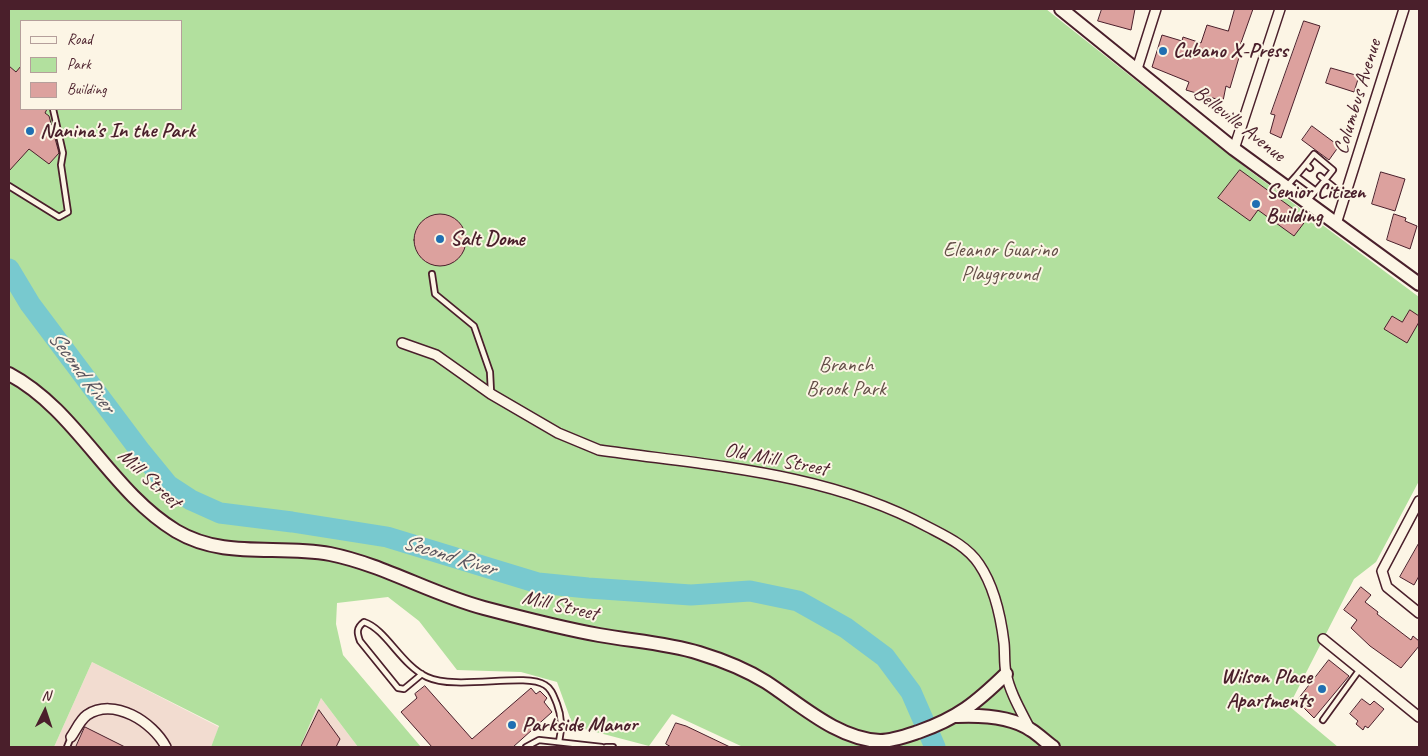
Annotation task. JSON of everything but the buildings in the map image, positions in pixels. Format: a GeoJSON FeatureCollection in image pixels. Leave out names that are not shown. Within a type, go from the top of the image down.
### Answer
{"type":"FeatureCollection","features":[{"type":"Feature","properties":{"kind":"street","name":"Belleville Avenue"},"geometry":{"type":"LineString","coordinates":[[1061,9],[1234,149],[1419,284]]}},
{"type":"Feature","properties":{"kind":"street"},"geometry":{"type":"LineString","coordinates":[[1137,69],[1156,9]]}},
{"type":"Feature","properties":{"kind":"street"},"geometry":{"type":"LineString","coordinates":[[1234,149],[1280,9]]}},
{"type":"Feature","properties":{"kind":"street","name":"Columbus Avenue"},"geometry":{"type":"LineString","coordinates":[[1336,224],[1404,9]]}},
{"type":"Feature","properties":{"kind":"street","name":"Old Mill Street"},"geometry":{"type":"LineString","coordinates":[[402,342],[436,354],[491,394],[558,433],[599,450],[753,470],[813,483],[900,513],[949,538],[971,555],[985,575],[1000,621],[1006,674],[1016,704],[1030,729]]}},
{"type":"Feature","properties":{"kind":"street","name":"Mill Street"},"geometry":{"type":"LineString","coordinates":[[9,374],[19,379],[54,408],[121,484],[148,510],[177,532],[212,547],[246,550],[290,549],[364,562],[472,605],[527,620],[574,631],[696,652],[736,665],[832,725],[859,737],[881,741],[901,737],[955,716],[988,716],[1030,729],[1053,747]]}},
{"type":"Feature","properties":{"kind":"street"},"geometry":{"type":"LineString","coordinates":[[1419,501],[1382,571],[1387,587],[1419,613]]}},
{"type":"Feature","properties":{"kind":"street"},"geometry":{"type":"LineString","coordinates":[[1323,639],[1419,717]]}},
{"type":"Feature","properties":{"kind":"street"},"geometry":{"type":"LineString","coordinates":[[955,716],[973,705],[1006,674]]}},
{"type":"Feature","properties":{"kind":"street"},"geometry":{"type":"LineString","coordinates":[[71,737],[85,717],[96,710],[115,708],[131,714],[147,725],[162,740],[166,747]]}},
{"type":"Feature","properties":{"kind":"lane"},"geometry":{"type":"LineString","coordinates":[[9,186],[59,217],[68,212],[61,164],[64,153],[52,110]]}},
{"type":"Feature","properties":{"kind":"lane"},"geometry":{"type":"LineString","coordinates":[[1286,187],[1314,154],[1334,170],[1307,202]]}},
{"type":"Feature","properties":{"kind":"lane"},"geometry":{"type":"LineString","coordinates":[[1306,164],[1310,168]]}},
{"type":"Feature","properties":{"kind":"lane"},"geometry":{"type":"LineString","coordinates":[[1296,176],[1316,191]]}},
{"type":"Feature","properties":{"kind":"lane"},"geometry":{"type":"LineString","coordinates":[[1320,176],[1345,196]]}},
{"type":"Feature","properties":{"kind":"lane"},"geometry":{"type":"LineString","coordinates":[[432,274],[435,294],[474,326],[490,372],[491,394]]}},
{"type":"Feature","properties":{"kind":"lane"},"geometry":{"type":"LineString","coordinates":[[422,674],[404,689],[398,688],[360,642],[357,632],[359,625],[364,622],[373,625],[408,664],[428,678],[469,683],[530,681],[544,684],[553,693],[560,712],[561,733],[559,742]]}},
{"type":"Feature","properties":{"kind":"lane"},"geometry":{"type":"LineString","coordinates":[[1322,720],[1360,669]]}},
{"type":"Feature","properties":{"kind":"lane"},"geometry":{"type":"LineString","coordinates":[[67,747],[71,737]]}},
{"type":"Feature","properties":{"kind":"lane"},"geometry":{"type":"LineString","coordinates":[[526,747],[539,740],[602,747]]}},
{"type":"Feature","properties":{"kind":"lane"},"geometry":{"type":"LineString","coordinates":[[606,747],[613,747]]}},
{"type":"Feature","properties":{"kind":"shaded area"},"geometry":{"type":"Polygon","coordinates":[[[92,662],[219,727],[211,747],[54,747],[92,662]]]}},
{"type":"Feature","properties":{"kind":"shaded area"},"geometry":{"type":"Polygon","coordinates":[[[321,698],[358,747],[300,747],[321,698]]]}},
{"type":"Feature","properties":{"kind":"green space","name":"Branch Brook Park"},"geometry":{"type":"Polygon","coordinates":[[[9,9],[1046,9],[1250,171],[1419,297],[1419,481],[1376,562],[1354,579],[1289,706],[1338,747],[743,747],[672,714],[649,746],[573,726],[557,682],[521,672],[457,670],[419,621],[388,597],[337,603],[336,624],[343,655],[421,747],[358,747],[321,698],[300,747],[211,747],[219,726],[92,662],[54,747],[9,747],[9,9]]]}},
{"type":"Feature","properties":{"kind":"waterway","name":"Second River"},"geometry":{"type":"LineString","coordinates":[[9,269],[30,304],[141,452],[168,485],[191,500],[220,513],[387,537],[538,583],[691,595],[750,591],[798,601],[846,628],[885,657],[911,692],[935,747]]}},
{"type":"Feature","properties":{"kind":"place","name":"Cubano X-Press"},"geometry":{"type":"Point","coordinates":[1163,51]}},
{"type":"Feature","properties":{"kind":"place","name":"Nanina's In the Park"},"geometry":{"type":"Point","coordinates":[30,131]}},
{"type":"Feature","properties":{"kind":"place","name":"Senior Citizen Building"},"geometry":{"type":"Point","coordinates":[1256,204]}},
{"type":"Feature","properties":{"kind":"place","name":"Salt Dome"},"geometry":{"type":"Point","coordinates":[440,239]}},
{"type":"Feature","properties":{"kind":"place","name":"Wilson Place Apartments"},"geometry":{"type":"Point","coordinates":[1322,689]}},
{"type":"Feature","properties":{"kind":"place","name":"Parkside Manor"},"geometry":{"type":"Point","coordinates":[512,725]}},
{"type":"Feature","properties":{"kind":"park label","name":"Eleanor Guarino Playground"},"geometry":{"type":"Point","coordinates":[1000,262]}}]}
